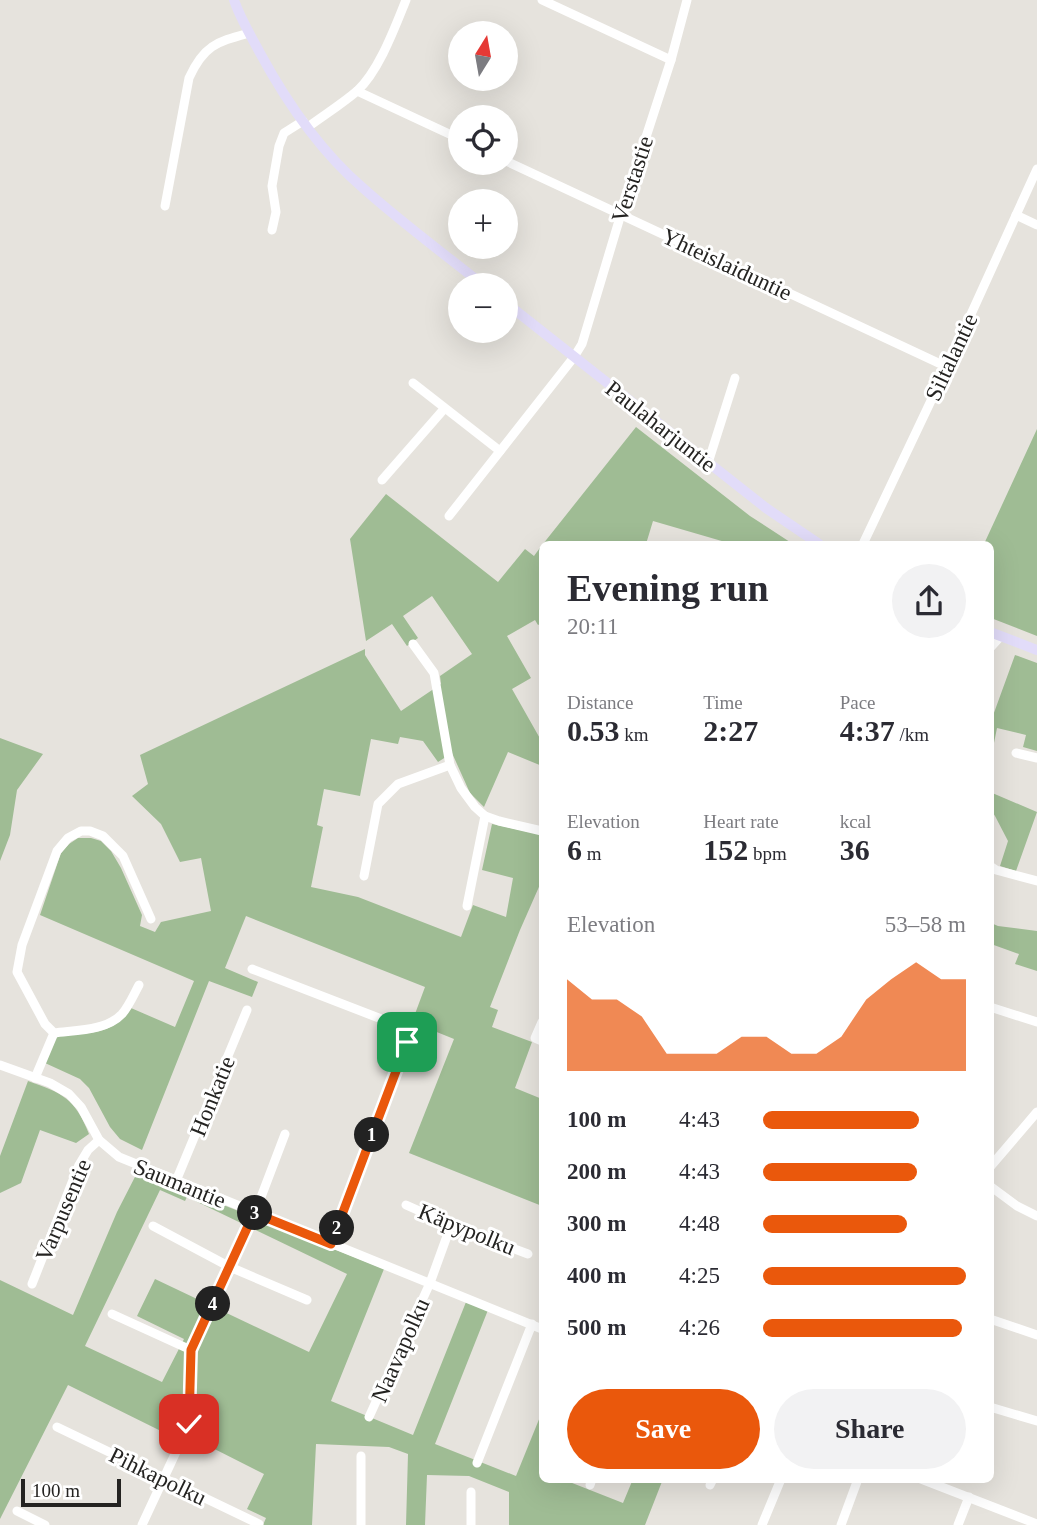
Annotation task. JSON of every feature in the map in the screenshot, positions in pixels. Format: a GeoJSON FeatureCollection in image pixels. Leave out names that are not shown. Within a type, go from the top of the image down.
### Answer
{"type":"FeatureCollection","features":[{"type":"Feature","properties":{"kind":"main road"},"geometry":{"type":"LineString","coordinates":[[234,0],[277,84],[341,166],[362,187],[468,273]]}},
{"type":"Feature","properties":{"kind":"main road","name":"Paulaharjuntie"},"geometry":{"type":"LineString","coordinates":[[518,313],[768,510],[814,541]]}},
{"type":"Feature","properties":{"kind":"main road"},"geometry":{"type":"LineString","coordinates":[[995,635],[1037,650]]}},
{"type":"Feature","properties":{"kind":"street"},"geometry":{"type":"LineString","coordinates":[[272,230],[275,212],[272,186],[284,133],[306,124],[357,91],[373,70],[406,0]]}},
{"type":"Feature","properties":{"kind":"street"},"geometry":{"type":"LineString","coordinates":[[541,0],[671,60]]}},
{"type":"Feature","properties":{"kind":"street","name":"Verstastie"},"geometry":{"type":"LineString","coordinates":[[449,516],[582,344],[671,60],[687,0]]}},
{"type":"Feature","properties":{"kind":"street"},"geometry":{"type":"LineString","coordinates":[[165,206],[189,78],[196,63],[216,43],[249,33]]}},
{"type":"Feature","properties":{"kind":"street"},"geometry":{"type":"LineString","coordinates":[[357,91],[448,133]]}},
{"type":"Feature","properties":{"kind":"street","name":"Yhteislaiduntie"},"geometry":{"type":"LineString","coordinates":[[518,167],[947,367]]}},
{"type":"Feature","properties":{"kind":"street","name":"Siltalantie"},"geometry":{"type":"LineString","coordinates":[[864,541],[1037,169]]}},
{"type":"Feature","properties":{"kind":"street"},"geometry":{"type":"LineString","coordinates":[[1016,215],[1037,225]]}},
{"type":"Feature","properties":{"kind":"street"},"geometry":{"type":"LineString","coordinates":[[708,463],[735,378]]}},
{"type":"Feature","properties":{"kind":"street"},"geometry":{"type":"LineString","coordinates":[[413,383],[500,451]]}},
{"type":"Feature","properties":{"kind":"street"},"geometry":{"type":"LineString","coordinates":[[382,480],[444,409]]}},
{"type":"Feature","properties":{"kind":"street"},"geometry":{"type":"LineString","coordinates":[[413,644],[434,673],[450,765],[461,788],[485,816],[539,830]]}},
{"type":"Feature","properties":{"kind":"street"},"geometry":{"type":"LineString","coordinates":[[1016,753],[1037,758]]}},
{"type":"Feature","properties":{"kind":"street"},"geometry":{"type":"LineString","coordinates":[[364,876],[378,804],[398,784],[450,765]]}},
{"type":"Feature","properties":{"kind":"street"},"geometry":{"type":"LineString","coordinates":[[467,906],[485,816]]}},
{"type":"Feature","properties":{"kind":"street"},"geometry":{"type":"LineString","coordinates":[[54,1033],[45,1024],[17,972],[22,945],[57,851],[68,838],[81,831],[103,836],[123,856],[151,919]]}},
{"type":"Feature","properties":{"kind":"street"},"geometry":{"type":"LineString","coordinates":[[994,869],[1037,881]]}},
{"type":"Feature","properties":{"kind":"street"},"geometry":{"type":"LineString","coordinates":[[252,970],[397,1025],[408,1034],[331,1244]]}},
{"type":"Feature","properties":{"kind":"street"},"geometry":{"type":"LineString","coordinates":[[54,1033],[109,1023],[122,1013],[139,985]]}},
{"type":"Feature","properties":{"kind":"street"},"geometry":{"type":"LineString","coordinates":[[994,1008],[1037,1022]]}},
{"type":"Feature","properties":{"kind":"street","name":"Honkatie"},"geometry":{"type":"LineString","coordinates":[[176,1181],[247,1010]]}},
{"type":"Feature","properties":{"kind":"street"},"geometry":{"type":"LineString","coordinates":[[35,1078],[54,1033]]}},
{"type":"Feature","properties":{"kind":"street","name":"Saumantie"},"geometry":{"type":"LineString","coordinates":[[0,1065],[50,1083],[69,1094],[81,1107],[99,1140],[119,1157],[539,1328]]}},
{"type":"Feature","properties":{"kind":"street"},"geometry":{"type":"LineString","coordinates":[[994,1162],[1037,1112]]}},
{"type":"Feature","properties":{"kind":"street"},"geometry":{"type":"LineString","coordinates":[[142,1525],[189,1424],[191,1350],[254,1213],[285,1134]]}},
{"type":"Feature","properties":{"kind":"street","name":"Varpusentie"},"geometry":{"type":"LineString","coordinates":[[32,1284],[79,1165],[88,1150],[99,1140]]}},
{"type":"Feature","properties":{"kind":"street"},"geometry":{"type":"LineString","coordinates":[[994,1189],[1017,1206],[1037,1216]]}},
{"type":"Feature","properties":{"kind":"street","name":"Käpypolku"},"geometry":{"type":"LineString","coordinates":[[406,1205],[528,1254]]}},
{"type":"Feature","properties":{"kind":"street","name":"Naavapolku"},"geometry":{"type":"LineString","coordinates":[[369,1417],[430,1283],[451,1225]]}},
{"type":"Feature","properties":{"kind":"street"},"geometry":{"type":"LineString","coordinates":[[153,1226],[230,1266],[307,1300]]}},
{"type":"Feature","properties":{"kind":"street"},"geometry":{"type":"LineString","coordinates":[[112,1314],[191,1350]]}},
{"type":"Feature","properties":{"kind":"street"},"geometry":{"type":"LineString","coordinates":[[994,1320],[1037,1335]]}},
{"type":"Feature","properties":{"kind":"street"},"geometry":{"type":"LineString","coordinates":[[477,1463],[532,1324]]}},
{"type":"Feature","properties":{"kind":"street"},"geometry":{"type":"LineString","coordinates":[[994,1408],[1037,1421]]}},
{"type":"Feature","properties":{"kind":"street","name":"Pihkapolku"},"geometry":{"type":"LineString","coordinates":[[57,1427],[259,1524]]}},
{"type":"Feature","properties":{"kind":"street"},"geometry":{"type":"LineString","coordinates":[[360,1525],[361,1456]]}},
{"type":"Feature","properties":{"kind":"street"},"geometry":{"type":"LineString","coordinates":[[762,1525],[779,1483]]}},
{"type":"Feature","properties":{"kind":"street"},"geometry":{"type":"LineString","coordinates":[[841,1525],[857,1483]]}},
{"type":"Feature","properties":{"kind":"street"},"geometry":{"type":"LineString","coordinates":[[932,1483],[1037,1524]]}},
{"type":"Feature","properties":{"kind":"street"},"geometry":{"type":"LineString","coordinates":[[471,1492],[471,1525]]}},
{"type":"Feature","properties":{"kind":"street"},"geometry":{"type":"LineString","coordinates":[[958,1525],[969,1497]]}},
{"type":"Feature","properties":{"kind":"street"},"geometry":{"type":"LineString","coordinates":[[17,1511],[45,1525]]}},
{"type":"Feature","properties":{"kind":"green space"},"geometry":{"type":"Polygon","coordinates":[[[636,427],[750,516],[788,541],[722,541],[653,521],[647,541],[545,541],[636,427]]]}},
{"type":"Feature","properties":{"kind":"green space"},"geometry":{"type":"Polygon","coordinates":[[[1037,429],[1037,636],[994,619],[994,541],[985,541],[1037,429]]]}},
{"type":"Feature","properties":{"kind":"green space"},"geometry":{"type":"Polygon","coordinates":[[[386,494],[498,582],[525,549],[534,556],[539,549],[539,624],[535,620],[507,636],[531,678],[512,689],[539,737],[539,765],[508,752],[484,807],[470,793],[452,753],[438,762],[423,741],[400,737],[398,744],[371,739],[360,796],[324,789],[317,825],[323,827],[311,887],[358,897],[461,937],[473,905],[506,917],[513,878],[482,870],[492,824],[539,834],[539,887],[490,1007],[498,1010],[492,1027],[532,1042],[515,1088],[539,1098],[539,1205],[409,1153],[454,1039],[412,1022],[425,987],[246,916],[225,968],[258,982],[252,997],[209,981],[142,1150],[120,1139],[110,1127],[89,1088],[80,1079],[45,1063],[56,1036],[107,1028],[116,1024],[131,1008],[175,1027],[194,981],[40,915],[61,853],[78,838],[101,841],[111,851],[142,915],[140,926],[155,932],[161,922],[211,911],[201,858],[180,862],[161,824],[132,796],[148,784],[140,755],[365,649],[365,655],[401,711],[441,684],[440,676],[472,654],[432,596],[403,616],[418,638],[407,646],[392,624],[366,641],[350,539],[386,494]]]}},
{"type":"Feature","properties":{"kind":"green space"},"geometry":{"type":"Polygon","coordinates":[[[1015,655],[1037,663],[1037,751],[1023,747],[1026,735],[997,728],[994,743],[994,713],[1015,655]]]}},
{"type":"Feature","properties":{"kind":"green space"},"geometry":{"type":"Polygon","coordinates":[[[0,738],[43,754],[17,790],[10,835],[0,861],[0,738]]]}},
{"type":"Feature","properties":{"kind":"green space"},"geometry":{"type":"Polygon","coordinates":[[[994,794],[1037,812],[1016,871],[1000,866],[1008,841],[995,816],[994,794]]]}},
{"type":"Feature","properties":{"kind":"green space"},"geometry":{"type":"Polygon","coordinates":[[[994,924],[1037,931],[1037,971],[1015,964],[1019,954],[994,945],[994,924]]]}},
{"type":"Feature","properties":{"kind":"green space"},"geometry":{"type":"Polygon","coordinates":[[[28,1081],[66,1098],[78,1112],[89,1134],[76,1143],[40,1130],[21,1183],[0,1193],[0,1156],[28,1081]]]}},
{"type":"Feature","properties":{"kind":"green space"},"geometry":{"type":"Polygon","coordinates":[[[138,1171],[384,1269],[331,1401],[413,1435],[466,1302],[488,1310],[435,1444],[516,1476],[539,1419],[539,1483],[572,1483],[623,1503],[631,1483],[661,1483],[645,1525],[509,1525],[509,1492],[469,1476],[427,1475],[425,1525],[406,1525],[408,1454],[389,1447],[316,1444],[312,1525],[263,1525],[266,1518],[247,1509],[264,1474],[175,1429],[171,1436],[68,1385],[0,1519],[0,1280],[73,1315],[117,1212],[138,1171]],[[160,1190],[85,1346],[162,1382],[184,1339],[137,1316],[155,1279],[309,1352],[347,1274],[187,1197],[185,1201],[160,1190]]]}},
{"type":"Feature","properties":{"kind":"route"},"geometry":{"type":"LineString","coordinates":[[189,1424],[191,1350],[254,1213],[331,1244],[407,1042]]}}]}
